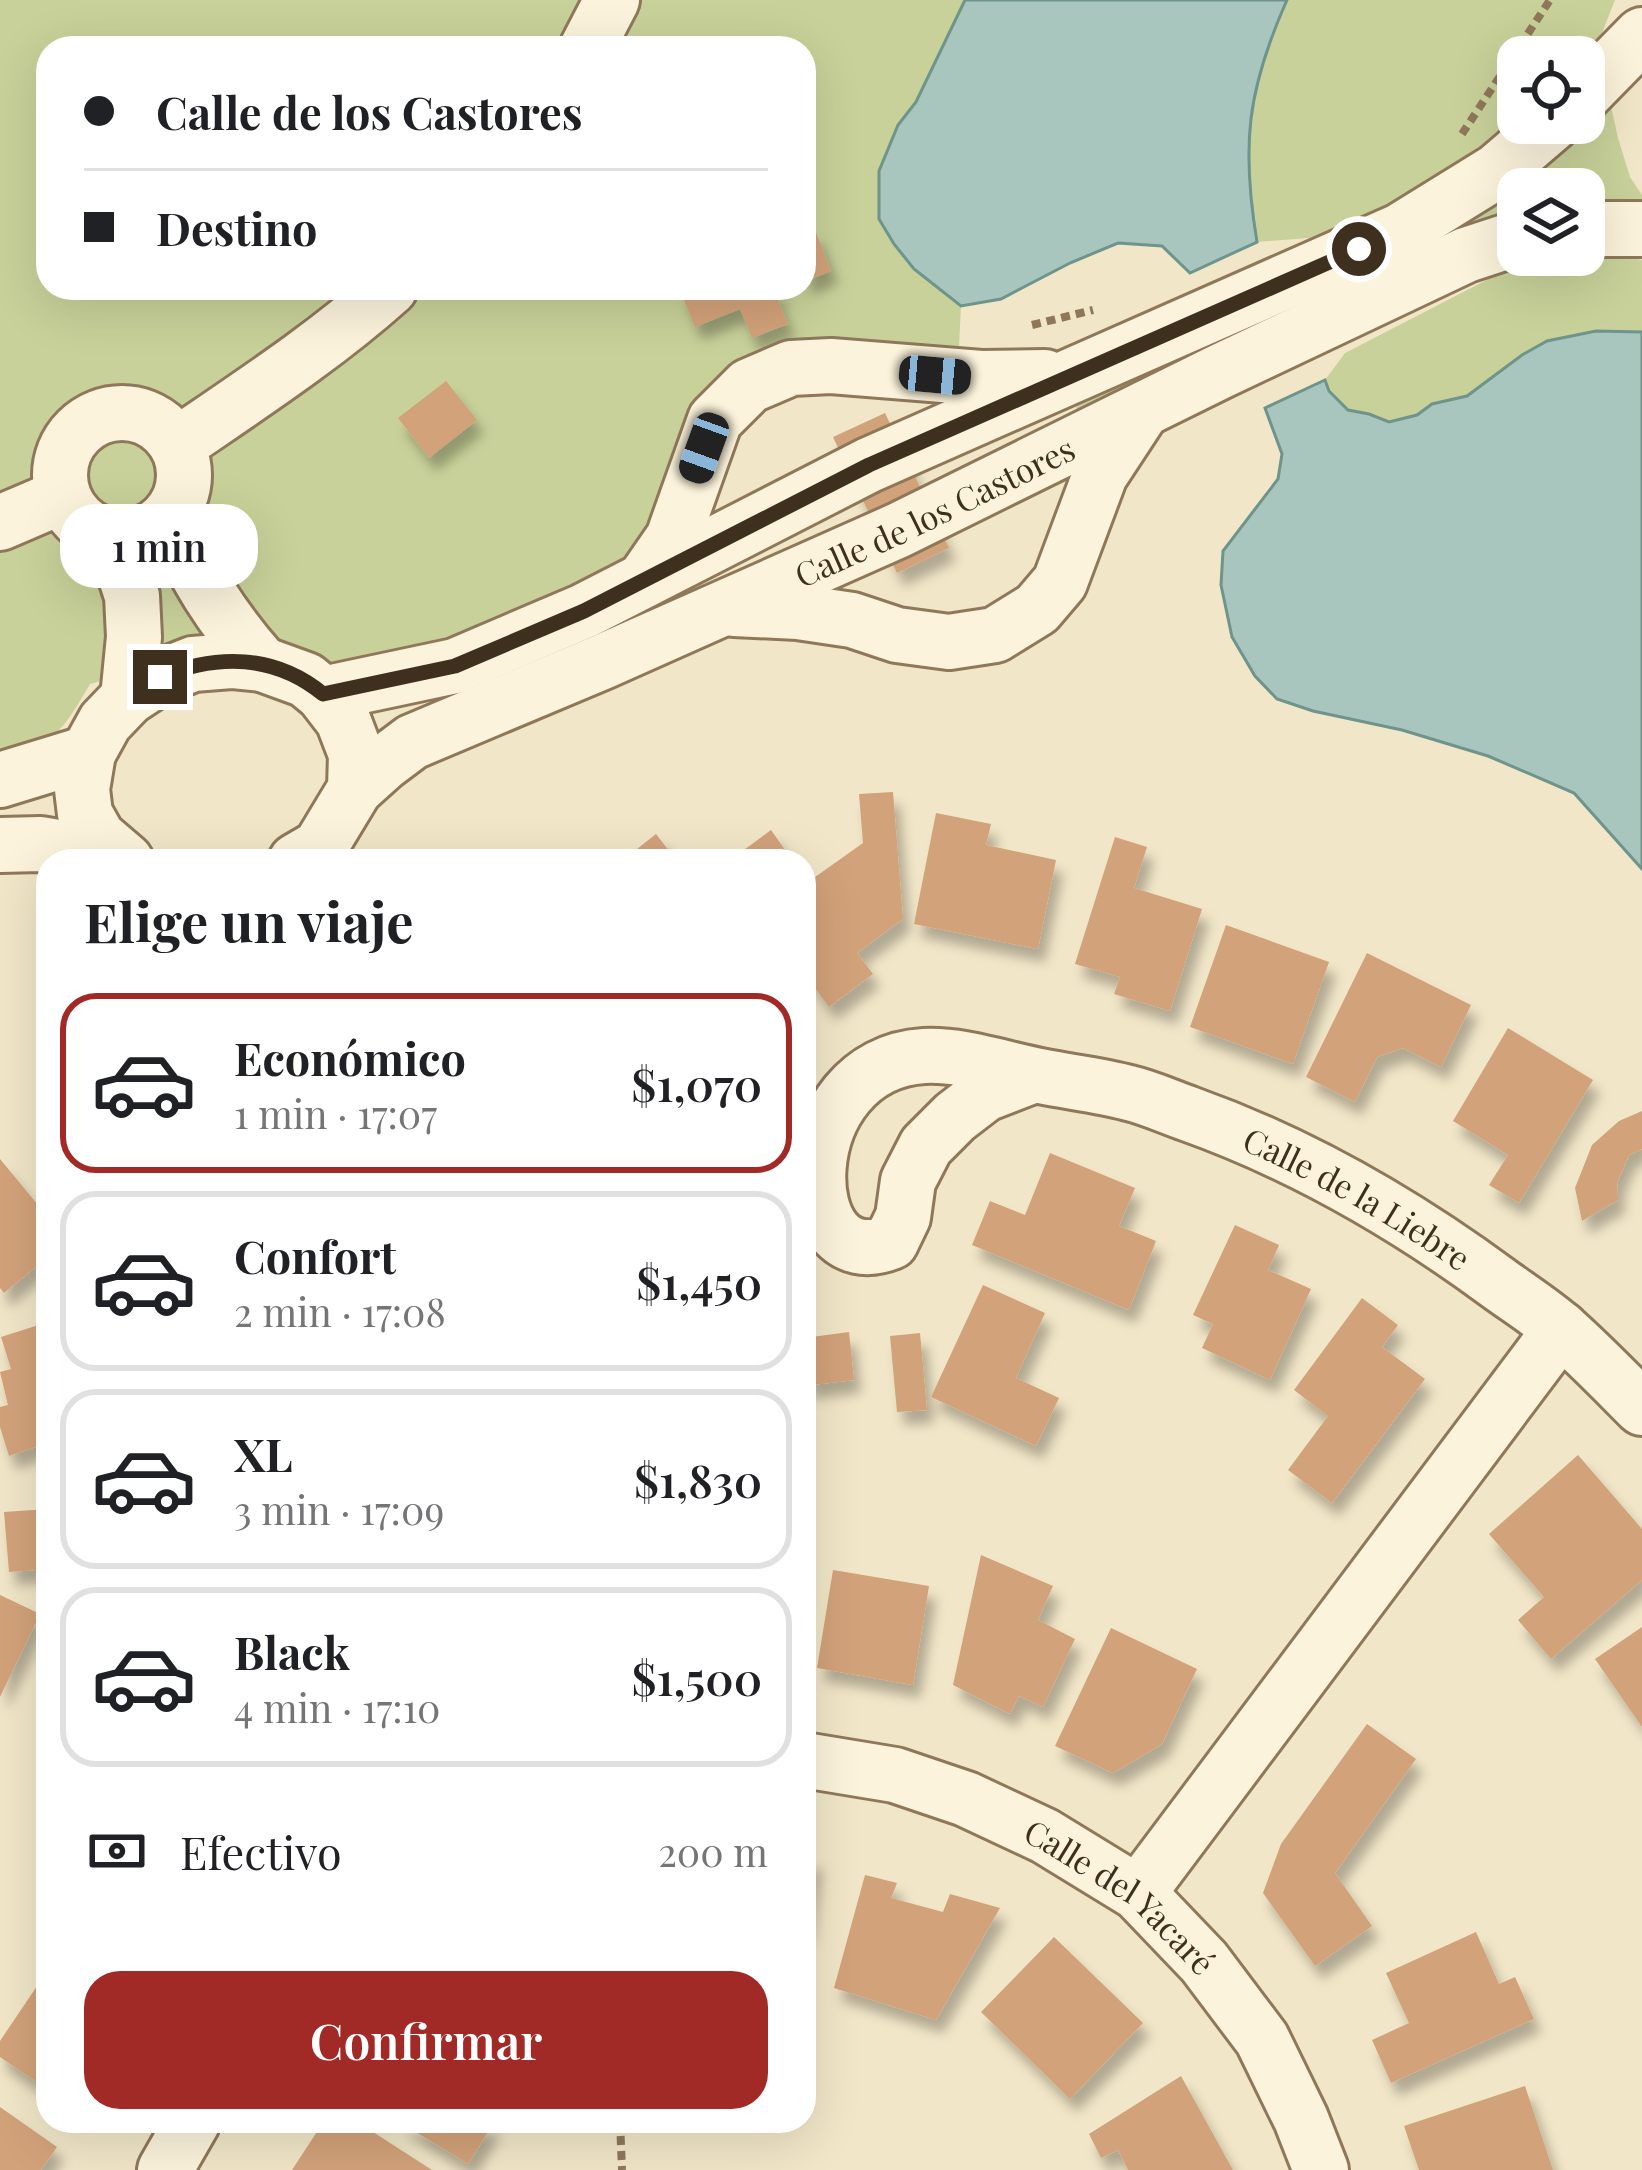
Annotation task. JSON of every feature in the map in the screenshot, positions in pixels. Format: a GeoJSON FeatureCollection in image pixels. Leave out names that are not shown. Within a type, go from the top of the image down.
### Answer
{"type":"FeatureCollection","features":[{"type":"Feature","properties":{"kind":"street"},"geometry":{"type":"LineString","coordinates":[[593,36],[612,0]]}},
{"type":"Feature","properties":{"kind":"street"},"geometry":{"type":"LineString","coordinates":[[1605,73],[1642,35]]}},
{"type":"Feature","properties":{"kind":"street"},"geometry":{"type":"LineString","coordinates":[[1642,64],[1642,85]]}},
{"type":"Feature","properties":{"kind":"street","name":"Calle de los Castores"},"geometry":{"type":"LineString","coordinates":[[323,694],[455,666],[584,611],[869,465],[1400,231],[1497,171],[1528,144]]}},
{"type":"Feature","properties":{"kind":"street"},"geometry":{"type":"LineString","coordinates":[[1605,228],[1642,229]]}},
{"type":"Feature","properties":{"kind":"street","name":"Calle de los Castores"},"geometry":{"type":"LineString","coordinates":[[316,849],[355,789],[412,742],[899,530],[1466,255],[1497,245]]}},
{"type":"Feature","properties":{"kind":"street"},"geometry":{"type":"LineString","coordinates":[[177,446],[376,300]]}},
{"type":"Feature","properties":{"kind":"street"},"geometry":{"type":"LineString","coordinates":[[644,580],[673,538],[715,420],[749,386],[790,368],[831,366],[981,378],[1071,376]]}},
{"type":"Feature","properties":{"kind":"street"},"geometry":{"type":"LineString","coordinates":[[722,609],[798,612],[949,642],[995,635],[1037,609],[1060,582],[1100,475],[1144,409]]}},
{"type":"Feature","properties":{"kind":"street"},"geometry":{"type":"LineString","coordinates":[[127,412],[147,417],[165,428],[177,446],[184,483],[168,517],[152,529],[113,537],[97,532],[71,512],[63,496],[62,455],[87,422],[127,412]]}},
{"type":"Feature","properties":{"kind":"street"},"geometry":{"type":"LineString","coordinates":[[0,523],[63,496]]}},
{"type":"Feature","properties":{"kind":"street"},"geometry":{"type":"LineString","coordinates":[[168,517],[223,618],[262,664]]}},
{"type":"Feature","properties":{"kind":"street"},"geometry":{"type":"LineString","coordinates":[[113,537],[132,596],[134,638],[128,698]]}},
{"type":"Feature","properties":{"kind":"street"},"geometry":{"type":"LineString","coordinates":[[112,849],[98,837],[86,814],[82,789],[88,753],[105,722],[128,698],[160,677],[193,664],[262,664],[306,680],[343,720],[356,754],[355,789]]}},
{"type":"Feature","properties":{"kind":"street"},"geometry":{"type":"LineString","coordinates":[[0,780],[88,753]]}},
{"type":"Feature","properties":{"kind":"street"},"geometry":{"type":"LineString","coordinates":[[0,845],[67,849]]}},
{"type":"Feature","properties":{"kind":"street","name":"Calle de la Liebre"},"geometry":{"type":"LineString","coordinates":[[1034,1075],[1129,1093],[1239,1132],[1340,1181],[1447,1245],[1561,1329],[1642,1408]]}},
{"type":"Feature","properties":{"kind":"street"},"geometry":{"type":"LineString","coordinates":[[1138,1893],[1561,1329]]}},
{"type":"Feature","properties":{"kind":"street","name":"Calle del Yacaré"},"geometry":{"type":"LineString","coordinates":[[816,1762],[896,1775],[966,1799],[1045,1836],[1138,1893],[1204,1962],[1262,2039],[1321,2170]]}},
{"type":"Feature","properties":{"kind":"street"},"geometry":{"type":"LineString","coordinates":[[165,2170],[186,2133]]}},
{"type":"Feature","properties":{"kind":"path"},"geometry":{"type":"LineString","coordinates":[[620,2133],[622,2170]]}},
{"type":"Feature","properties":{"kind":"green space"},"geometry":{"type":"Polygon","coordinates":[[[0,0],[965,0],[916,102],[898,125],[914,269],[961,306],[958,366],[821,346],[685,465],[627,565],[437,654],[342,667],[266,638],[90,684],[55,734],[33,749],[0,760],[0,0]]]}},
{"type":"Feature","properties":{"kind":"green space"},"geometry":{"type":"Polygon","coordinates":[[[1287,0],[1615,0],[1601,36],[1497,36],[1497,141],[1345,235],[1257,242],[1250,176],[1251,119],[1273,33],[1287,0]]]}},
{"type":"Feature","properties":{"kind":"green space"},"geometry":{"type":"Polygon","coordinates":[[[1605,97],[1609,97],[1630,177],[1642,195],[1642,224],[1605,223],[1605,168],[1535,168],[1563,144],[1605,144],[1605,97]]]}},
{"type":"Feature","properties":{"kind":"green space"},"geometry":{"type":"Polygon","coordinates":[[[1497,189],[1497,238],[1084,421],[1076,407],[1497,189]]]}},
{"type":"Feature","properties":{"kind":"green space"},"geometry":{"type":"Polygon","coordinates":[[[1605,255],[1642,260],[1642,332],[1596,331],[1547,341],[1467,396],[1432,404],[1417,415],[1389,422],[1349,410],[1329,391],[1325,380],[1345,353],[1497,275],[1605,276],[1605,255]]]}},
{"type":"Feature","properties":{"kind":"water"},"geometry":{"type":"Polygon","coordinates":[[[965,0],[1287,0],[1263,62],[1251,119],[1249,176],[1257,242],[1190,273],[1162,246],[1118,243],[1001,299],[961,306],[914,269],[879,219],[879,171],[898,125],[916,102],[965,0]]]}},
{"type":"Feature","properties":{"kind":"water"},"geometry":{"type":"Polygon","coordinates":[[[1596,331],[1642,332],[1642,869],[1574,793],[1488,756],[1277,699],[1255,676],[1232,637],[1221,585],[1223,551],[1278,479],[1282,454],[1265,408],[1325,380],[1348,410],[1389,422],[1467,396],[1547,341],[1596,331]]]}},
{"type":"Feature","properties":{"kind":"building"},"geometry":{"type":"Polygon","coordinates":[[[816,233],[831,271],[816,277],[816,233]]]}},
{"type":"Feature","properties":{"kind":"building"},"geometry":{"type":"Polygon","coordinates":[[[684,300],[778,300],[788,324],[752,338],[740,309],[695,327],[684,300]]]}},
{"type":"Feature","properties":{"kind":"building"},"geometry":{"type":"Polygon","coordinates":[[[446,381],[477,420],[429,458],[398,418],[446,381]]]}},
{"type":"Feature","properties":{"kind":"building"},"geometry":{"type":"Polygon","coordinates":[[[885,413],[949,548],[897,573],[833,437],[885,413]]]}},
{"type":"Feature","properties":{"kind":"building"},"geometry":{"type":"Polygon","coordinates":[[[893,792],[903,919],[857,953],[873,974],[829,1007],[816,989],[816,876],[863,843],[859,794],[893,792]]]}},
{"type":"Feature","properties":{"kind":"building"},"geometry":{"type":"Polygon","coordinates":[[[936,813],[991,824],[986,845],[1056,860],[1038,949],[914,924],[936,813]]]}},
{"type":"Feature","properties":{"kind":"building"},"geometry":{"type":"Polygon","coordinates":[[[771,830],[784,849],[745,849],[771,830]]]}},
{"type":"Feature","properties":{"kind":"building"},"geometry":{"type":"Polygon","coordinates":[[[656,834],[668,849],[637,849],[656,834]]]}},
{"type":"Feature","properties":{"kind":"building"},"geometry":{"type":"Polygon","coordinates":[[[1115,837],[1147,847],[1134,888],[1202,909],[1170,1011],[1114,994],[1120,977],[1075,964],[1115,837]]]}},
{"type":"Feature","properties":{"kind":"building"},"geometry":{"type":"Polygon","coordinates":[[[1226,925],[1329,962],[1293,1064],[1190,1027],[1226,925]]]}},
{"type":"Feature","properties":{"kind":"building"},"geometry":{"type":"Polygon","coordinates":[[[1367,953],[1471,1005],[1441,1067],[1403,1048],[1377,1057],[1355,1102],[1306,1077],[1367,953]]]}},
{"type":"Feature","properties":{"kind":"building"},"geometry":{"type":"Polygon","coordinates":[[[1508,1028],[1593,1080],[1519,1203],[1489,1185],[1508,1155],[1453,1121],[1508,1028]]]}},
{"type":"Feature","properties":{"kind":"building"},"geometry":{"type":"Polygon","coordinates":[[[1642,1111],[1642,1149],[1629,1155],[1617,1183],[1618,1200],[1582,1221],[1575,1188],[1592,1145],[1619,1121],[1642,1111]]]}},
{"type":"Feature","properties":{"kind":"building"},"geometry":{"type":"Polygon","coordinates":[[[1050,1153],[1135,1188],[1119,1226],[1156,1241],[1129,1310],[972,1245],[990,1201],[1025,1215],[1050,1153]]]}},
{"type":"Feature","properties":{"kind":"building"},"geometry":{"type":"Polygon","coordinates":[[[0,1159],[36,1202],[36,1267],[4,1293],[0,1288],[0,1159]]]}},
{"type":"Feature","properties":{"kind":"building"},"geometry":{"type":"Polygon","coordinates":[[[1235,1225],[1279,1245],[1268,1270],[1311,1289],[1270,1380],[1202,1348],[1213,1324],[1193,1315],[1235,1225]]]}},
{"type":"Feature","properties":{"kind":"building"},"geometry":{"type":"Polygon","coordinates":[[[983,1285],[1045,1313],[1016,1378],[1059,1398],[1036,1446],[931,1397],[983,1285]]]}},
{"type":"Feature","properties":{"kind":"building"},"geometry":{"type":"Polygon","coordinates":[[[1362,1298],[1398,1325],[1382,1347],[1425,1379],[1332,1503],[1288,1470],[1328,1416],[1294,1390],[1362,1298]]]}},
{"type":"Feature","properties":{"kind":"building"},"geometry":{"type":"Polygon","coordinates":[[[36,1326],[36,1447],[9,1456],[0,1427],[0,1407],[8,1405],[0,1372],[11,1369],[1,1337],[36,1326]]]}},
{"type":"Feature","properties":{"kind":"building"},"geometry":{"type":"Polygon","coordinates":[[[849,1332],[854,1380],[816,1385],[816,1336],[849,1332]]]}},
{"type":"Feature","properties":{"kind":"building"},"geometry":{"type":"Polygon","coordinates":[[[920,1333],[927,1410],[897,1412],[890,1336],[920,1333]]]}},
{"type":"Feature","properties":{"kind":"building"},"geometry":{"type":"Polygon","coordinates":[[[1578,1455],[1642,1529],[1642,1580],[1551,1659],[1518,1620],[1544,1597],[1489,1534],[1578,1455]]]}},
{"type":"Feature","properties":{"kind":"building"},"geometry":{"type":"Polygon","coordinates":[[[36,1510],[36,1570],[9,1572],[4,1512],[36,1510]]]}},
{"type":"Feature","properties":{"kind":"building"},"geometry":{"type":"Polygon","coordinates":[[[981,1555],[1053,1586],[1038,1620],[1075,1639],[1043,1707],[1019,1696],[1010,1714],[953,1685],[981,1555]]]}},
{"type":"Feature","properties":{"kind":"building"},"geometry":{"type":"Polygon","coordinates":[[[833,1570],[929,1586],[913,1685],[817,1668],[833,1570]]]}},
{"type":"Feature","properties":{"kind":"building"},"geometry":{"type":"Polygon","coordinates":[[[0,1595],[36,1612],[36,1622],[0,1697],[0,1595]]]}},
{"type":"Feature","properties":{"kind":"building"},"geometry":{"type":"Polygon","coordinates":[[[1642,1627],[1642,1727],[1595,1659],[1642,1627]]]}},
{"type":"Feature","properties":{"kind":"building"},"geometry":{"type":"Polygon","coordinates":[[[1111,1628],[1197,1669],[1162,1744],[1113,1773],[1055,1746],[1111,1628]]]}},
{"type":"Feature","properties":{"kind":"building"},"geometry":{"type":"Polygon","coordinates":[[[1367,1724],[1416,1759],[1335,1873],[1372,1926],[1315,1966],[1263,1893],[1281,1844],[1367,1724]]]}},
{"type":"Feature","properties":{"kind":"building"},"geometry":{"type":"Polygon","coordinates":[[[865,1875],[897,1883],[891,1898],[943,1912],[950,1894],[1000,1908],[936,2020],[834,1988],[865,1875]]]}},
{"type":"Feature","properties":{"kind":"building"},"geometry":{"type":"Polygon","coordinates":[[[1476,1932],[1499,1984],[1515,1977],[1534,2019],[1391,2083],[1372,2040],[1409,2023],[1386,1973],[1476,1932]]]}},
{"type":"Feature","properties":{"kind":"building"},"geometry":{"type":"Polygon","coordinates":[[[1054,1937],[1143,2023],[1070,2099],[981,2012],[1054,1937]]]}},
{"type":"Feature","properties":{"kind":"building"},"geometry":{"type":"Polygon","coordinates":[[[36,1987],[36,2082],[0,2057],[0,2041],[36,1987]]]}},
{"type":"Feature","properties":{"kind":"building"},"geometry":{"type":"Polygon","coordinates":[[[1181,2076],[1233,2170],[1128,2170],[1118,2150],[1101,2158],[1089,2134],[1181,2076]]]}},
{"type":"Feature","properties":{"kind":"building"},"geometry":{"type":"Polygon","coordinates":[[[1525,2086],[1553,2170],[1419,2170],[1404,2126],[1525,2086]]]}},
{"type":"Feature","properties":{"kind":"building"},"geometry":{"type":"Polygon","coordinates":[[[0,2107],[57,2147],[41,2170],[0,2170],[0,2107]]]}},
{"type":"Feature","properties":{"kind":"building"},"geometry":{"type":"Polygon","coordinates":[[[316,2133],[375,2133],[432,2170],[292,2170],[316,2133]]]}},
{"type":"Feature","properties":{"kind":"building"},"geometry":{"type":"Polygon","coordinates":[[[418,2133],[487,2133],[468,2164],[418,2133]]]}},
{"type":"Feature","properties":{"kind":"route"},"geometry":{"type":"LineString","coordinates":[[160,677],[193,664],[262,664],[306,680],[323,694],[455,666],[584,611],[869,465],[1359,249]]}}]}
